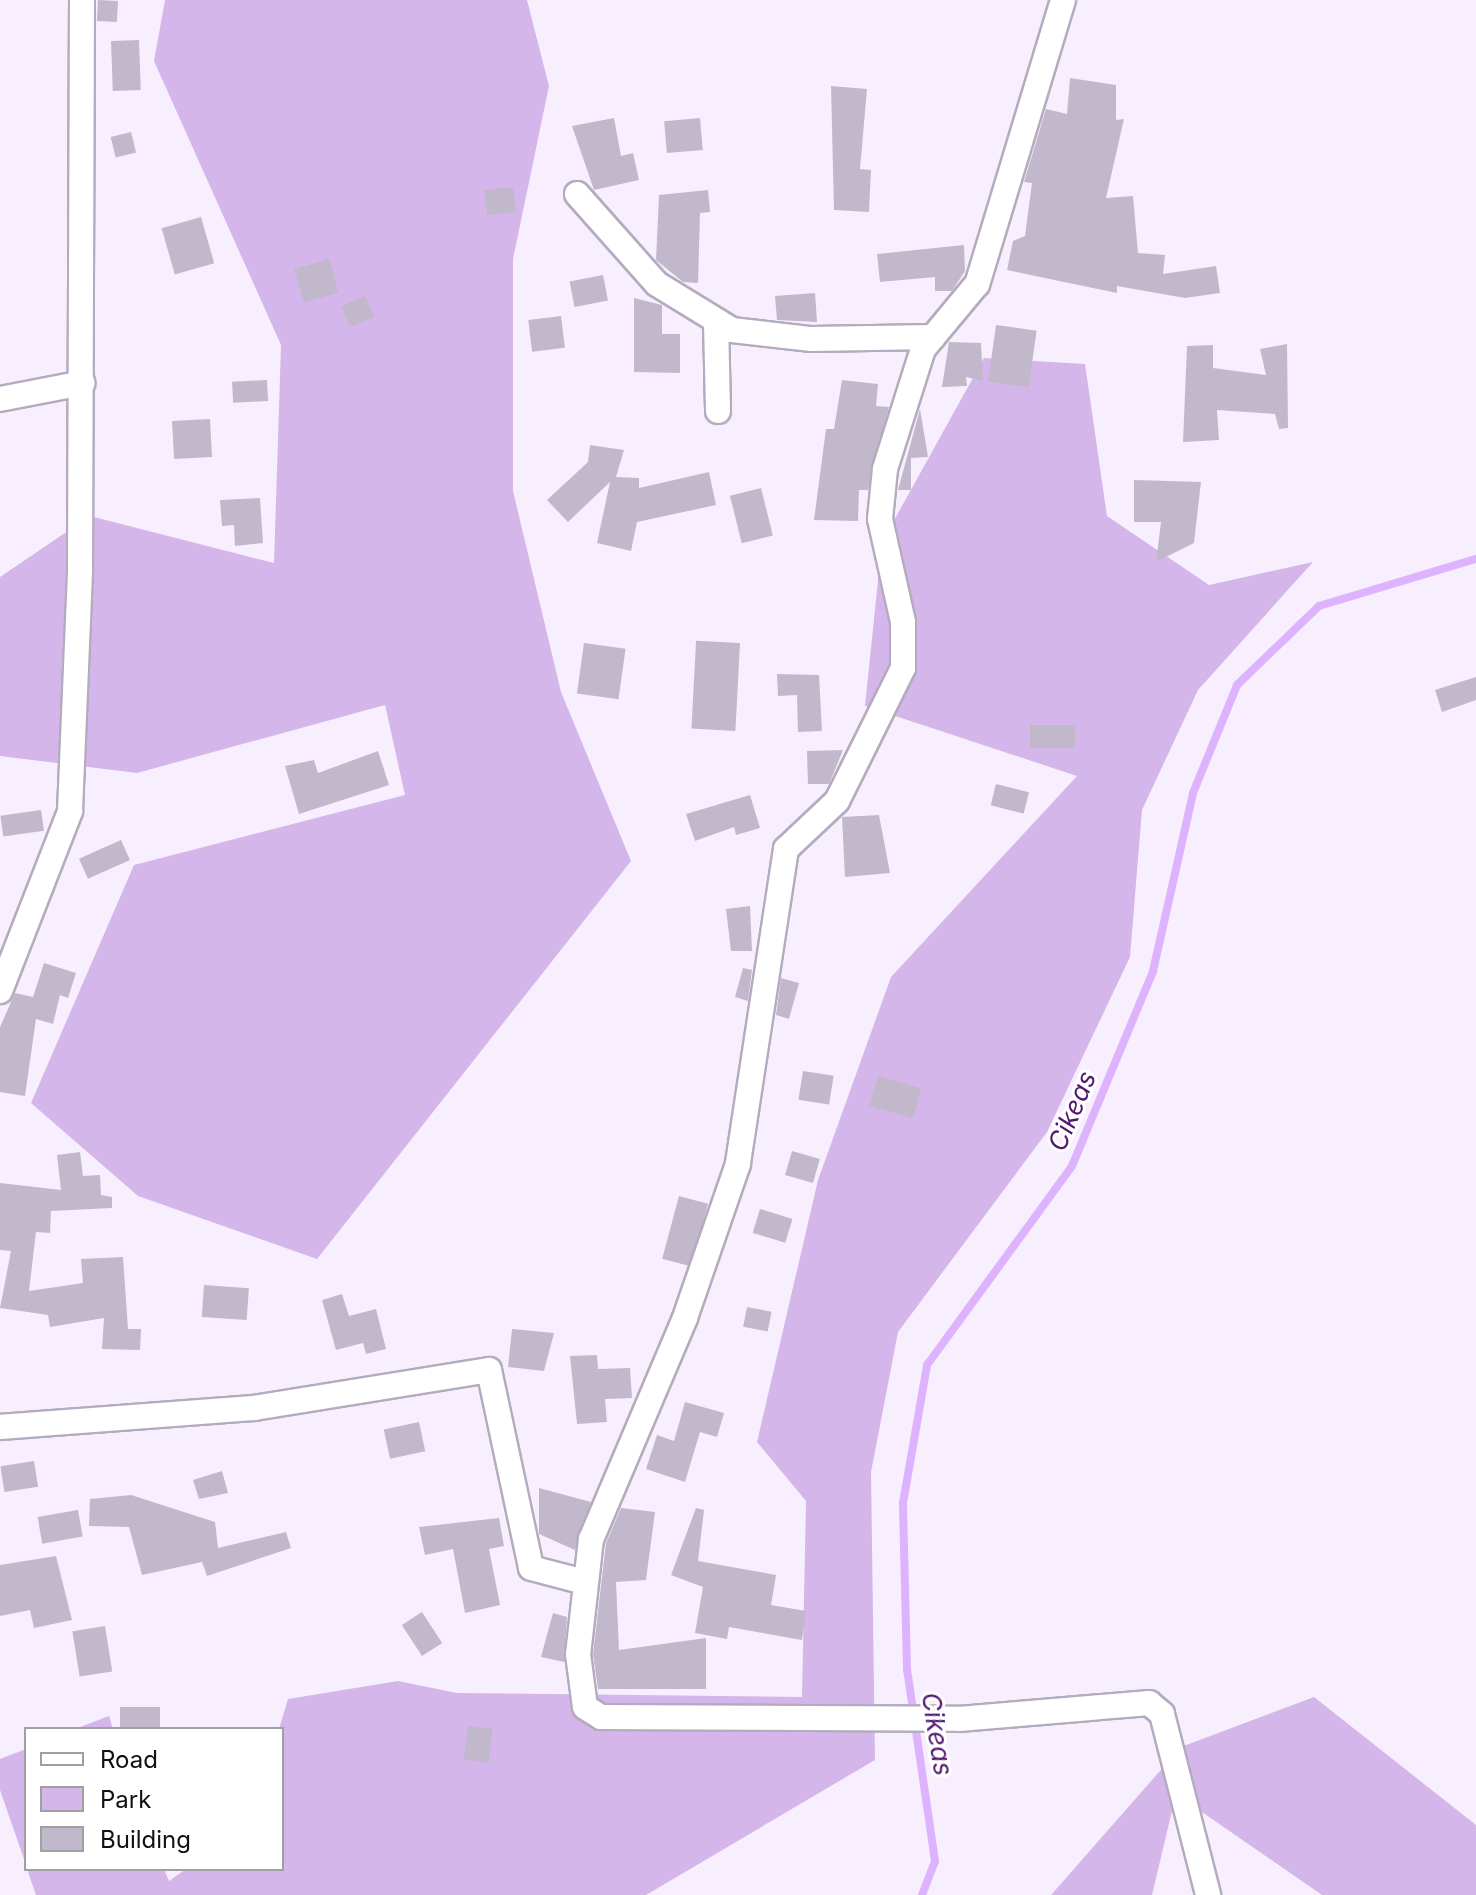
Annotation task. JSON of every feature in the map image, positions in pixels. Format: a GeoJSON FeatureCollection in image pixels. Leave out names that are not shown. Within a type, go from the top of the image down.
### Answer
{"type":"FeatureCollection","features":[{"type":"Feature","properties":{"kind":"street"},"geometry":{"type":"LineString","coordinates":[[0,991],[70,811],[82,383],[82,0]]}},
{"type":"Feature","properties":{"kind":"street"},"geometry":{"type":"LineString","coordinates":[[1063,0],[977,284],[933,337],[905,399],[879,496],[903,622],[903,668],[837,801],[786,849],[727,1202],[591,1539],[581,1581],[581,1690],[592,1713],[959,1719],[1132,1702],[1157,1707],[1208,1895]]}},
{"type":"Feature","properties":{"kind":"street"},"geometry":{"type":"LineString","coordinates":[[577,194],[657,284],[716,322],[760,336],[933,337]]}},
{"type":"Feature","properties":{"kind":"street"},"geometry":{"type":"LineString","coordinates":[[716,322],[718,411]]}},
{"type":"Feature","properties":{"kind":"street"},"geometry":{"type":"LineString","coordinates":[[0,399],[82,383]]}},
{"type":"Feature","properties":{"kind":"street"},"geometry":{"type":"LineString","coordinates":[[0,1427],[254,1408],[489,1370],[531,1568],[581,1581]]}},
{"type":"Feature","properties":{"kind":"green space"},"geometry":{"type":"Polygon","coordinates":[[[165,0],[527,0],[549,86],[513,259],[513,491],[561,692],[631,861],[317,1259],[138,1196],[31,1103],[134,865],[405,795],[385,705],[137,773],[0,756],[0,577],[90,516],[274,563],[281,345],[154,61],[165,0]]]}},
{"type":"Feature","properties":{"kind":"green space"},"geometry":{"type":"Polygon","coordinates":[[[984,358],[1085,364],[1107,516],[1209,585],[1313,562],[1198,690],[1142,810],[1130,957],[1047,1132],[898,1332],[871,1472],[875,1760],[646,1895],[36,1895],[28,1871],[165,1871],[169,1881],[183,1871],[284,1871],[284,1727],[280,1727],[288,1699],[398,1681],[457,1693],[802,1697],[806,1501],[757,1442],[818,1180],[891,977],[1077,776],[865,706],[882,542],[984,358]]]}},
{"type":"Feature","properties":{"kind":"green space"},"geometry":{"type":"Polygon","coordinates":[[[1314,1697],[1476,1825],[1476,1895],[1322,1895],[1176,1794],[1152,1895],[1051,1895],[1181,1747],[1314,1697]]]}},
{"type":"Feature","properties":{"kind":"green space"},"geometry":{"type":"Polygon","coordinates":[[[109,1716],[112,1727],[80,1727],[109,1716]]]}},
{"type":"Feature","properties":{"kind":"green space"},"geometry":{"type":"Polygon","coordinates":[[[24,1750],[24,1859],[0,1790],[0,1759],[24,1750]]]}},
{"type":"Feature","properties":{"kind":"building"},"geometry":{"type":"Polygon","coordinates":[[[98,0],[118,1],[117,22],[97,21],[98,0]]]}},
{"type":"Feature","properties":{"kind":"building"},"geometry":{"type":"Polygon","coordinates":[[[139,40],[141,90],[113,91],[111,41],[139,40]]]}},
{"type":"Feature","properties":{"kind":"building"},"geometry":{"type":"Polygon","coordinates":[[[1070,78],[1116,85],[1116,120],[1124,119],[1106,198],[1133,196],[1138,253],[1165,255],[1163,274],[1216,266],[1220,293],[1185,298],[1117,286],[1117,293],[1007,270],[1013,241],[1025,236],[1032,183],[1024,182],[1046,109],[1067,114],[1070,78]]]}},
{"type":"Feature","properties":{"kind":"building"},"geometry":{"type":"Polygon","coordinates":[[[831,86],[867,89],[860,169],[871,170],[869,212],[834,210],[831,86]]]}},
{"type":"Feature","properties":{"kind":"building"},"geometry":{"type":"Polygon","coordinates":[[[614,118],[621,156],[633,153],[639,180],[594,190],[572,126],[614,118]]]}},
{"type":"Feature","properties":{"kind":"building"},"geometry":{"type":"Polygon","coordinates":[[[700,118],[703,150],[667,153],[664,121],[700,118]]]}},
{"type":"Feature","properties":{"kind":"building"},"geometry":{"type":"Polygon","coordinates":[[[131,132],[136,152],[116,157],[111,137],[131,132]]]}},
{"type":"Feature","properties":{"kind":"building"},"geometry":{"type":"Polygon","coordinates":[[[513,187],[516,212],[487,215],[484,191],[513,187]]]}},
{"type":"Feature","properties":{"kind":"building"},"geometry":{"type":"Polygon","coordinates":[[[708,190],[710,212],[700,213],[698,283],[683,282],[656,260],[659,195],[708,190]]]}},
{"type":"Feature","properties":{"kind":"building"},"geometry":{"type":"Polygon","coordinates":[[[201,217],[214,263],[175,274],[162,228],[201,217]]]}},
{"type":"Feature","properties":{"kind":"building"},"geometry":{"type":"Polygon","coordinates":[[[964,245],[965,271],[952,291],[935,291],[935,277],[880,282],[877,254],[964,245]]]}},
{"type":"Feature","properties":{"kind":"building"},"geometry":{"type":"Polygon","coordinates":[[[329,259],[339,293],[304,303],[294,269],[329,259]]]}},
{"type":"Feature","properties":{"kind":"building"},"geometry":{"type":"Polygon","coordinates":[[[603,275],[608,301],[575,307],[570,281],[603,275]]]}},
{"type":"Feature","properties":{"kind":"building"},"geometry":{"type":"Polygon","coordinates":[[[815,293],[817,322],[777,320],[775,296],[815,293]]]}},
{"type":"Feature","properties":{"kind":"building"},"geometry":{"type":"Polygon","coordinates":[[[365,296],[374,317],[350,327],[341,306],[365,296]]]}},
{"type":"Feature","properties":{"kind":"building"},"geometry":{"type":"Polygon","coordinates":[[[634,298],[662,305],[662,334],[680,334],[680,373],[634,372],[634,298]]]}},
{"type":"Feature","properties":{"kind":"building"},"geometry":{"type":"Polygon","coordinates":[[[561,316],[565,348],[532,352],[528,320],[561,316]]]}},
{"type":"Feature","properties":{"kind":"building"},"geometry":{"type":"Polygon","coordinates":[[[996,325],[1037,331],[1029,387],[988,381],[996,325]]]}},
{"type":"Feature","properties":{"kind":"building"},"geometry":{"type":"Polygon","coordinates":[[[949,342],[981,343],[983,381],[966,377],[967,386],[942,387],[949,342]]]}},
{"type":"Feature","properties":{"kind":"building"},"geometry":{"type":"Polygon","coordinates":[[[1287,344],[1288,428],[1279,429],[1275,414],[1217,410],[1219,440],[1183,442],[1187,346],[1213,345],[1213,368],[1266,375],[1260,349],[1287,344]]]}},
{"type":"Feature","properties":{"kind":"building"},"geometry":{"type":"Polygon","coordinates":[[[267,380],[268,401],[233,403],[232,382],[267,380]]]}},
{"type":"Feature","properties":{"kind":"building"},"geometry":{"type":"Polygon","coordinates":[[[842,380],[878,384],[876,406],[889,407],[868,490],[859,490],[858,521],[814,520],[826,429],[834,429],[842,380]]]}},
{"type":"Feature","properties":{"kind":"building"},"geometry":{"type":"Polygon","coordinates":[[[920,409],[928,457],[911,458],[911,490],[898,490],[920,409]]]}},
{"type":"Feature","properties":{"kind":"building"},"geometry":{"type":"Polygon","coordinates":[[[210,419],[212,457],[174,459],[172,421],[210,419]]]}},
{"type":"Feature","properties":{"kind":"building"},"geometry":{"type":"Polygon","coordinates":[[[590,445],[624,450],[616,477],[639,478],[639,488],[709,472],[716,505],[637,522],[631,551],[597,543],[610,482],[568,522],[547,500],[588,462],[590,445]]]}},
{"type":"Feature","properties":{"kind":"building"},"geometry":{"type":"Polygon","coordinates":[[[1134,480],[1201,482],[1194,543],[1156,562],[1161,522],[1134,522],[1134,480]]]}},
{"type":"Feature","properties":{"kind":"building"},"geometry":{"type":"Polygon","coordinates":[[[761,488],[773,536],[742,543],[730,496],[761,488]]]}},
{"type":"Feature","properties":{"kind":"building"},"geometry":{"type":"Polygon","coordinates":[[[260,498],[263,543],[235,546],[234,525],[222,526],[220,500],[260,498]]]}},
{"type":"Feature","properties":{"kind":"building"},"geometry":{"type":"Polygon","coordinates":[[[696,641],[740,643],[735,731],[691,729],[696,641]]]}},
{"type":"Feature","properties":{"kind":"building"},"geometry":{"type":"Polygon","coordinates":[[[584,643],[626,649],[618,699],[577,694],[584,643]]]}},
{"type":"Feature","properties":{"kind":"building"},"geometry":{"type":"Polygon","coordinates":[[[777,674],[819,675],[822,731],[798,732],[797,695],[778,696],[777,674]]]}},
{"type":"Feature","properties":{"kind":"building"},"geometry":{"type":"Polygon","coordinates":[[[1476,677],[1476,700],[1442,712],[1435,690],[1476,677]]]}},
{"type":"Feature","properties":{"kind":"building"},"geometry":{"type":"Polygon","coordinates":[[[1030,725],[1075,725],[1075,748],[1030,748],[1030,725]]]}},
{"type":"Feature","properties":{"kind":"building"},"geometry":{"type":"Polygon","coordinates":[[[843,750],[829,784],[808,784],[807,751],[843,750]]]}},
{"type":"Feature","properties":{"kind":"building"},"geometry":{"type":"Polygon","coordinates":[[[378,751],[389,785],[299,814],[285,766],[314,760],[318,773],[378,751]]]}},
{"type":"Feature","properties":{"kind":"building"},"geometry":{"type":"Polygon","coordinates":[[[996,784],[1029,792],[1024,814],[991,805],[996,784]]]}},
{"type":"Feature","properties":{"kind":"building"},"geometry":{"type":"Polygon","coordinates":[[[750,795],[760,828],[736,835],[734,827],[695,841],[686,814],[750,795]]]}},
{"type":"Feature","properties":{"kind":"building"},"geometry":{"type":"Polygon","coordinates":[[[41,810],[44,831],[3,837],[0,816],[41,810]]]}},
{"type":"Feature","properties":{"kind":"building"},"geometry":{"type":"Polygon","coordinates":[[[879,815],[890,873],[845,877],[842,817],[879,815]]]}},
{"type":"Feature","properties":{"kind":"building"},"geometry":{"type":"Polygon","coordinates":[[[121,840],[130,860],[88,879],[79,859],[121,840]]]}},
{"type":"Feature","properties":{"kind":"building"},"geometry":{"type":"Polygon","coordinates":[[[750,906],[752,951],[731,951],[726,909],[750,906]]]}},
{"type":"Feature","properties":{"kind":"building"},"geometry":{"type":"Polygon","coordinates":[[[44,963],[76,973],[68,998],[60,995],[53,1024],[36,1019],[25,1096],[0,1092],[0,1027],[15,993],[33,997],[44,963]]]}},
{"type":"Feature","properties":{"kind":"building"},"geometry":{"type":"Polygon","coordinates":[[[743,968],[752,970],[748,1001],[735,997],[743,968]]]}},
{"type":"Feature","properties":{"kind":"building"},"geometry":{"type":"Polygon","coordinates":[[[781,978],[799,983],[789,1019],[776,1015],[781,978]]]}},
{"type":"Feature","properties":{"kind":"building"},"geometry":{"type":"Polygon","coordinates":[[[803,1071],[834,1076],[829,1104],[798,1100],[803,1071]]]}},
{"type":"Feature","properties":{"kind":"building"},"geometry":{"type":"Polygon","coordinates":[[[878,1076],[921,1088],[913,1118],[869,1106],[878,1076]]]}},
{"type":"Feature","properties":{"kind":"building"},"geometry":{"type":"Polygon","coordinates":[[[792,1151],[820,1159],[813,1183],[785,1175],[792,1151]]]}},
{"type":"Feature","properties":{"kind":"building"},"geometry":{"type":"Polygon","coordinates":[[[80,1152],[83,1176],[100,1175],[101,1195],[112,1197],[112,1208],[51,1211],[50,1233],[36,1232],[29,1291],[83,1283],[81,1259],[123,1257],[128,1329],[141,1329],[140,1350],[102,1349],[104,1318],[50,1327],[48,1315],[0,1308],[11,1251],[0,1250],[0,1183],[61,1190],[57,1155],[80,1152]]]}},
{"type":"Feature","properties":{"kind":"building"},"geometry":{"type":"Polygon","coordinates":[[[679,1196],[708,1204],[691,1267],[662,1259],[679,1196]]]}},
{"type":"Feature","properties":{"kind":"building"},"geometry":{"type":"Polygon","coordinates":[[[760,1209],[793,1219],[785,1243],[753,1233],[760,1209]]]}},
{"type":"Feature","properties":{"kind":"building"},"geometry":{"type":"Polygon","coordinates":[[[204,1285],[249,1288],[247,1320],[202,1317],[204,1285]]]}},
{"type":"Feature","properties":{"kind":"building"},"geometry":{"type":"Polygon","coordinates":[[[342,1294],[349,1316],[376,1309],[386,1349],[366,1354],[363,1343],[336,1350],[322,1300],[342,1294]]]}},
{"type":"Feature","properties":{"kind":"building"},"geometry":{"type":"Polygon","coordinates":[[[747,1307],[772,1312],[768,1331],[743,1327],[747,1307]]]}},
{"type":"Feature","properties":{"kind":"building"},"geometry":{"type":"Polygon","coordinates":[[[512,1329],[554,1333],[544,1371],[508,1367],[512,1329]]]}},
{"type":"Feature","properties":{"kind":"building"},"geometry":{"type":"Polygon","coordinates":[[[597,1355],[598,1369],[630,1368],[632,1398],[605,1399],[607,1422],[577,1424],[570,1356],[597,1355]]]}},
{"type":"Feature","properties":{"kind":"building"},"geometry":{"type":"Polygon","coordinates":[[[685,1402],[724,1413],[717,1437],[700,1432],[685,1482],[646,1469],[657,1435],[674,1441],[685,1402]]]}},
{"type":"Feature","properties":{"kind":"building"},"geometry":{"type":"Polygon","coordinates":[[[419,1422],[425,1451],[390,1459],[384,1429],[419,1422]]]}},
{"type":"Feature","properties":{"kind":"building"},"geometry":{"type":"Polygon","coordinates":[[[34,1461],[38,1487],[4,1492],[0,1466],[34,1461]]]}},
{"type":"Feature","properties":{"kind":"building"},"geometry":{"type":"Polygon","coordinates":[[[222,1471],[228,1493],[199,1499],[193,1480],[222,1471]]]}},
{"type":"Feature","properties":{"kind":"building"},"geometry":{"type":"Polygon","coordinates":[[[539,1488],[591,1502],[575,1550],[539,1534],[539,1488]]]}},
{"type":"Feature","properties":{"kind":"building"},"geometry":{"type":"Polygon","coordinates":[[[131,1495],[215,1522],[218,1548],[286,1532],[291,1548],[207,1576],[202,1562],[142,1575],[129,1527],[89,1526],[90,1499],[131,1495]]]}},
{"type":"Feature","properties":{"kind":"building"},"geometry":{"type":"Polygon","coordinates":[[[621,1508],[655,1512],[646,1580],[616,1582],[619,1650],[706,1638],[706,1689],[598,1689],[593,1654],[606,1543],[621,1508]]]}},
{"type":"Feature","properties":{"kind":"building"},"geometry":{"type":"Polygon","coordinates":[[[696,1508],[704,1510],[698,1561],[776,1575],[771,1605],[806,1611],[802,1640],[729,1627],[727,1639],[695,1633],[703,1587],[671,1575],[696,1508]]]}},
{"type":"Feature","properties":{"kind":"building"},"geometry":{"type":"Polygon","coordinates":[[[78,1510],[83,1537],[42,1544],[38,1517],[78,1510]]]}},
{"type":"Feature","properties":{"kind":"building"},"geometry":{"type":"Polygon","coordinates":[[[499,1518],[504,1546],[489,1549],[500,1605],[465,1613],[453,1549],[425,1555],[419,1527],[499,1518]]]}},
{"type":"Feature","properties":{"kind":"building"},"geometry":{"type":"Polygon","coordinates":[[[56,1556],[72,1620],[34,1628],[30,1610],[0,1616],[0,1565],[56,1556]]]}},
{"type":"Feature","properties":{"kind":"building"},"geometry":{"type":"Polygon","coordinates":[[[422,1612],[442,1643],[422,1656],[402,1625],[422,1612]]]}},
{"type":"Feature","properties":{"kind":"building"},"geometry":{"type":"Polygon","coordinates":[[[553,1613],[567,1617],[564,1662],[541,1657],[553,1613]]]}},
{"type":"Feature","properties":{"kind":"building"},"geometry":{"type":"Polygon","coordinates":[[[105,1626],[112,1671],[80,1677],[72,1631],[105,1626]]]}},
{"type":"Feature","properties":{"kind":"building"},"geometry":{"type":"Polygon","coordinates":[[[120,1707],[160,1707],[160,1727],[120,1727],[120,1707]]]}},
{"type":"Feature","properties":{"kind":"building"},"geometry":{"type":"Polygon","coordinates":[[[468,1726],[493,1729],[489,1763],[464,1760],[468,1726]]]}},
{"type":"Feature","properties":{"kind":"waterway","name":"Cikeas"},"geometry":{"type":"LineString","coordinates":[[922,1895],[935,1861],[907,1670],[903,1503],[927,1365],[1072,1166],[1153,971],[1193,793],[1237,685],[1319,606],[1476,559]]}}]}
